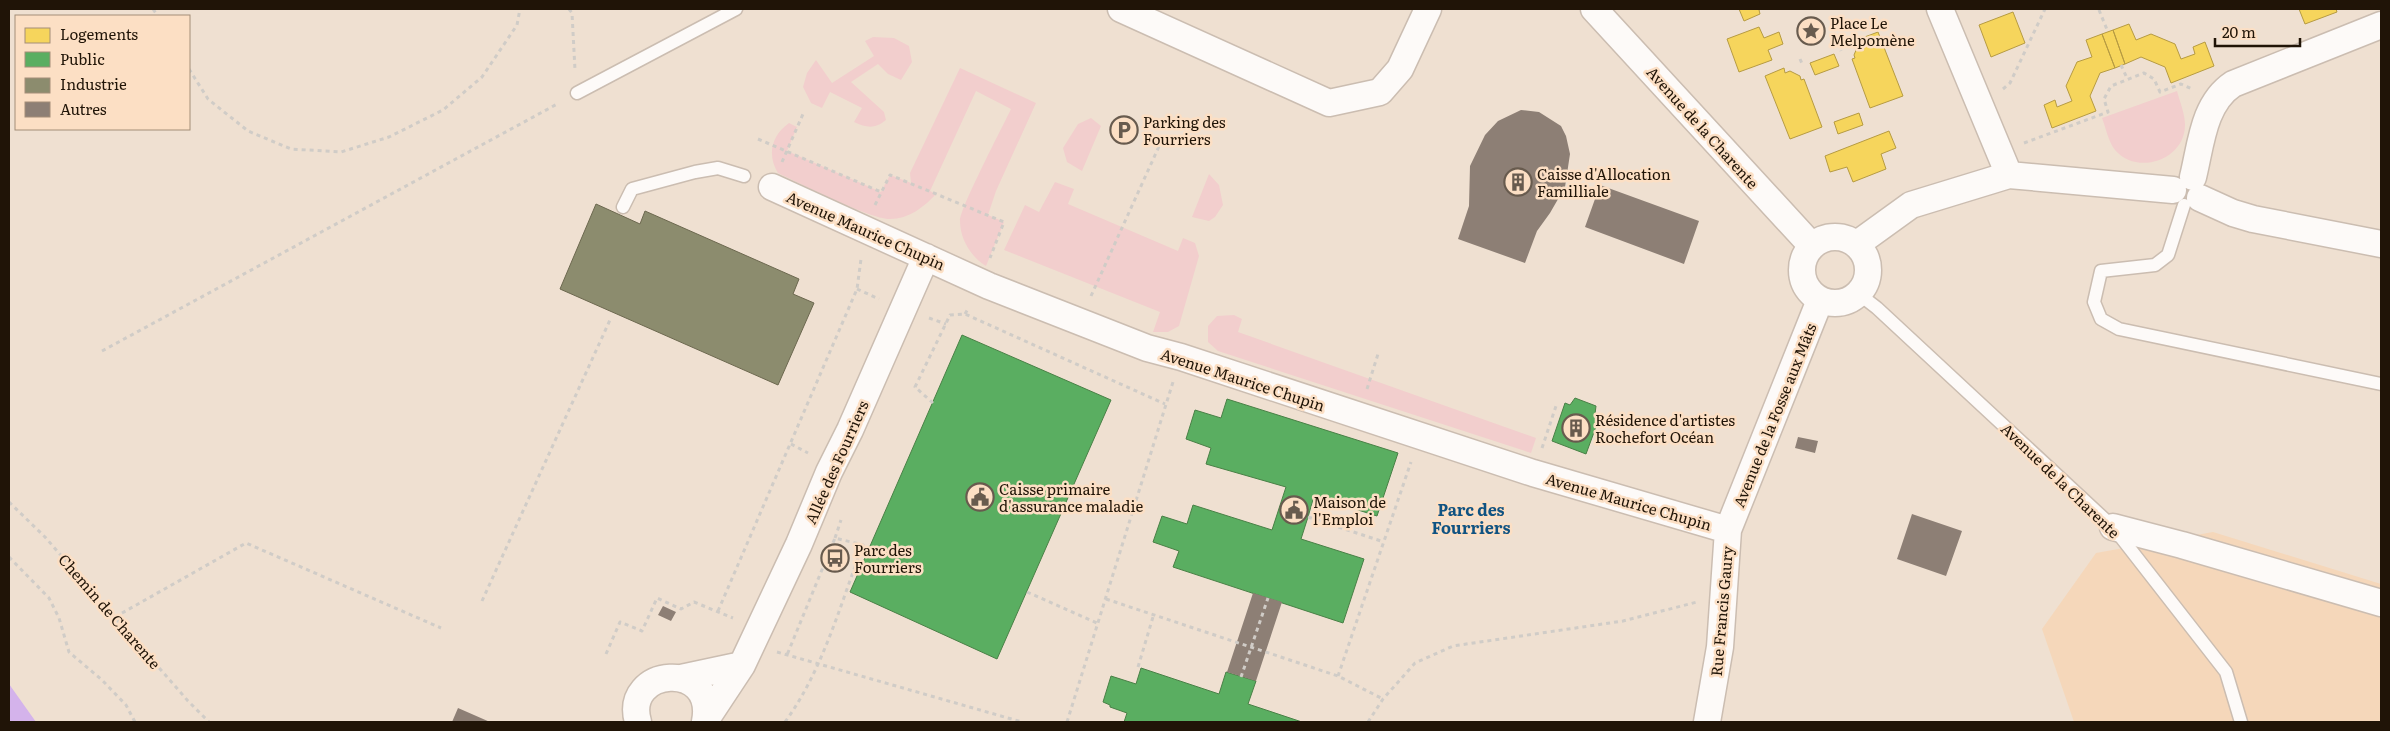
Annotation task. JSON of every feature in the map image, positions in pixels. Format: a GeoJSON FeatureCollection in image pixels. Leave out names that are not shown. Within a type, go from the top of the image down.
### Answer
{"type":"FeatureCollection","features":[{"type":"Feature","properties":{"kind":"street"},"geometry":{"type":"LineString","coordinates":[[1121,9],[1329,103],[1380,92],[1400,69],[1428,9]]}},
{"type":"Feature","properties":{"kind":"street","name":"Avenue de la Charente"},"geometry":{"type":"LineString","coordinates":[[1594,9],[1812,246]]}},
{"type":"Feature","properties":{"kind":"street"},"geometry":{"type":"LineString","coordinates":[[1940,9],[2004,164]]}},
{"type":"Feature","properties":{"kind":"street"},"geometry":{"type":"LineString","coordinates":[[2188,192],[2215,99],[2233,84],[2381,25]]}},
{"type":"Feature","properties":{"kind":"street"},"geometry":{"type":"LineString","coordinates":[[1857,244],[1911,205],[2004,164],[2188,192],[2233,213],[2253,219],[2381,244]]}},
{"type":"Feature","properties":{"kind":"street","name":"Avenue Maurice Chupin"},"geometry":{"type":"LineString","coordinates":[[772,188],[980,282],[1078,323],[1147,348],[1181,357],[1533,473],[1728,530]]}},
{"type":"Feature","properties":{"kind":"street"},"geometry":{"type":"LineString","coordinates":[[1839,236],[1857,244],[1864,253],[1868,274],[1859,294],[1840,303],[1820,300],[1812,295],[1805,286],[1802,276],[1802,264],[1805,254],[1812,246],[1820,240],[1839,236]]}},
{"type":"Feature","properties":{"kind":"street","name":"Allée des Fourriers"},"geometry":{"type":"LineString","coordinates":[[705,722],[751,647],[799,544],[829,472],[850,430],[926,257]]}},
{"type":"Feature","properties":{"kind":"street","name":"Avenue de la Fosse aux Mâts"},"geometry":{"type":"LineString","coordinates":[[1728,530],[1820,300]]}},
{"type":"Feature","properties":{"kind":"street"},"geometry":{"type":"LineString","coordinates":[[2113,527],[2182,544],[2381,603]]}},
{"type":"Feature","properties":{"kind":"street","name":"Rue Francis Gaury"},"geometry":{"type":"LineString","coordinates":[[1707,722],[1720,648],[1728,530]]}},
{"type":"Feature","properties":{"kind":"street"},"geometry":{"type":"LineString","coordinates":[[681,678],[751,647]]}},
{"type":"Feature","properties":{"kind":"street"},"geometry":{"type":"LineString","coordinates":[[638,722],[637,709],[644,690],[660,678],[681,678],[691,682],[702,695],[707,710],[705,722]]}},
{"type":"Feature","properties":{"kind":"lane"},"geometry":{"type":"LineString","coordinates":[[577,93],[736,9]]}},
{"type":"Feature","properties":{"kind":"lane"},"geometry":{"type":"LineString","coordinates":[[623,207],[632,189],[695,172],[718,168],[744,176]]}},
{"type":"Feature","properties":{"kind":"lane"},"geometry":{"type":"LineString","coordinates":[[2188,192],[2168,255],[2155,265],[2101,271],[2094,302],[2101,319],[2119,330],[2381,384]]}},
{"type":"Feature","properties":{"kind":"lane","name":"Avenue de la Charente"},"geometry":{"type":"LineString","coordinates":[[1859,294],[1884,314],[2113,527],[2226,672],[2241,722]]}},
{"type":"Feature","properties":{"kind":"path"},"geometry":{"type":"LineString","coordinates":[[190,72],[208,99],[248,131],[292,149],[341,152],[389,137],[443,110],[482,77],[517,25],[520,9]]}},
{"type":"Feature","properties":{"kind":"path"},"geometry":{"type":"LineString","coordinates":[[102,351],[577,93],[572,13],[569,9]]}},
{"type":"Feature","properties":{"kind":"path"},"geometry":{"type":"LineString","coordinates":[[1981,108],[2010,83],[2045,9]]}},
{"type":"Feature","properties":{"kind":"path"},"geometry":{"type":"LineString","coordinates":[[2099,10],[2108,32]]}},
{"type":"Feature","properties":{"kind":"path"},"geometry":{"type":"LineString","coordinates":[[1838,43],[1841,51]]}},
{"type":"Feature","properties":{"kind":"path"},"geometry":{"type":"LineString","coordinates":[[1800,59],[1803,66]]}},
{"type":"Feature","properties":{"kind":"path"},"geometry":{"type":"LineString","coordinates":[[2121,65],[2127,78]]}},
{"type":"Feature","properties":{"kind":"path"},"geometry":{"type":"LineString","coordinates":[[2004,164],[2108,112],[2104,99],[2111,86],[2127,78],[2144,73],[2154,79],[2160,92],[2181,84],[2215,99]]}},
{"type":"Feature","properties":{"kind":"path"},"geometry":{"type":"LineString","coordinates":[[772,188],[802,114]]}},
{"type":"Feature","properties":{"kind":"path"},"geometry":{"type":"LineString","coordinates":[[758,139],[882,192]]}},
{"type":"Feature","properties":{"kind":"path"},"geometry":{"type":"LineString","coordinates":[[1063,358],[1161,142]]}},
{"type":"Feature","properties":{"kind":"path"},"geometry":{"type":"LineString","coordinates":[[718,611],[857,289],[862,265],[860,247],[863,229],[890,174],[1004,222],[966,314]]}},
{"type":"Feature","properties":{"kind":"path"},"geometry":{"type":"LineString","coordinates":[[933,403],[915,387],[950,315],[966,314],[1165,404]]}},
{"type":"Feature","properties":{"kind":"path"},"geometry":{"type":"LineString","coordinates":[[482,601],[610,320]]}},
{"type":"Feature","properties":{"kind":"path"},"geometry":{"type":"LineString","coordinates":[[1358,416],[1378,354]]}},
{"type":"Feature","properties":{"kind":"path"},"geometry":{"type":"LineString","coordinates":[[1067,722],[1181,357]]}},
{"type":"Feature","properties":{"kind":"path"},"geometry":{"type":"LineString","coordinates":[[1338,676],[1420,435]]}},
{"type":"Feature","properties":{"kind":"path","name":"Chemin de Charente"},"geometry":{"type":"LineString","coordinates":[[9,502],[45,537],[209,722]]}},
{"type":"Feature","properties":{"kind":"path"},"geometry":{"type":"LineString","coordinates":[[1308,516],[1384,542]]}},
{"type":"Feature","properties":{"kind":"path"},"geometry":{"type":"LineString","coordinates":[[786,722],[802,698],[818,664],[863,546],[836,538],[787,655]]}},
{"type":"Feature","properties":{"kind":"path"},"geometry":{"type":"LineString","coordinates":[[115,616],[246,543],[441,628]]}},
{"type":"Feature","properties":{"kind":"path"},"geometry":{"type":"LineString","coordinates":[[9,557],[49,598],[59,618],[69,652],[102,680],[126,705],[135,722]]}},
{"type":"Feature","properties":{"kind":"path"},"geometry":{"type":"LineString","coordinates":[[1027,592],[1097,623]]}},
{"type":"Feature","properties":{"kind":"path"},"geometry":{"type":"LineString","coordinates":[[1368,722],[1383,699],[1415,663],[1453,646],[1623,622],[1724,595]]}},
{"type":"Feature","properties":{"kind":"path"},"geometry":{"type":"LineString","coordinates":[[606,654],[620,622],[642,631],[657,598],[681,608],[694,602],[718,611],[751,647],[787,655],[1022,722]]}},
{"type":"Feature","properties":{"kind":"path"},"geometry":{"type":"LineString","coordinates":[[1241,677],[1268,598]]}},
{"type":"Feature","properties":{"kind":"path"},"geometry":{"type":"LineString","coordinates":[[1106,599],[1153,617],[1338,676],[1383,699]]}},
{"type":"Feature","properties":{"kind":"path"},"geometry":{"type":"LineString","coordinates":[[1138,667],[1153,617]]}},
{"type":"Feature","properties":{"kind":"shaded area"},"geometry":{"type":"Polygon","coordinates":[[[873,37],[894,38],[909,46],[912,62],[901,80],[888,74],[878,64],[851,82],[884,112],[886,120],[871,127],[854,122],[862,108],[830,92],[822,108],[811,103],[803,87],[807,73],[816,60],[832,83],[874,56],[865,41],[873,37]]]}},
{"type":"Feature","properties":{"kind":"shaded area"},"geometry":{"type":"Polygon","coordinates":[[[960,68],[1036,103],[996,191],[988,215],[1004,222],[986,266],[967,247],[960,221],[966,201],[1011,109],[976,91],[930,191],[936,194],[910,215],[890,219],[868,214],[778,173],[773,159],[773,146],[778,134],[789,123],[797,127],[787,151],[881,192],[890,175],[911,183],[910,173],[960,68]]]}},
{"type":"Feature","properties":{"kind":"shaded area"},"geometry":{"type":"Polygon","coordinates":[[[2177,91],[2185,125],[2183,137],[2169,155],[2147,163],[2135,162],[2124,158],[2115,150],[2102,118],[2177,91]]]}},
{"type":"Feature","properties":{"kind":"shaded area"},"geometry":{"type":"Polygon","coordinates":[[[1091,118],[1101,126],[1082,171],[1067,162],[1063,148],[1078,124],[1091,118]]]}},
{"type":"Feature","properties":{"kind":"shaded area"},"geometry":{"type":"Polygon","coordinates":[[[1209,174],[1219,185],[1223,205],[1215,217],[1209,221],[1192,217],[1209,174]]]}},
{"type":"Feature","properties":{"kind":"shaded area"},"geometry":{"type":"Polygon","coordinates":[[[1055,182],[1074,189],[1068,204],[1178,251],[1183,238],[1195,243],[1199,256],[1179,326],[1168,332],[1153,332],[1160,312],[1004,250],[1025,205],[1039,212],[1055,182]]]}},
{"type":"Feature","properties":{"kind":"shaded area"},"geometry":{"type":"Polygon","coordinates":[[[1234,315],[1242,319],[1238,332],[1536,438],[1531,453],[1218,351],[1208,342],[1208,326],[1217,316],[1234,315]]]}},
{"type":"Feature","properties":{"kind":"shaded area"},"geometry":{"type":"Polygon","coordinates":[[[2213,532],[2381,584],[2381,722],[2074,722],[2042,629],[2096,553],[2213,532]]]}},
{"type":"Feature","properties":{"kind":"shaded area"},"geometry":{"type":"Polygon","coordinates":[[[9,684],[36,722],[9,722],[9,684]]]}},
{"type":"Feature","properties":{"kind":"building: Logements"},"geometry":{"type":"Polygon","coordinates":[[[1739,9],[1762,9],[1759,10],[1760,14],[1744,21],[1739,9]]]}},
{"type":"Feature","properties":{"kind":"building: Logements"},"geometry":{"type":"Polygon","coordinates":[[[2299,9],[2336,9],[2337,12],[2305,24],[2299,9]]]}},
{"type":"Feature","properties":{"kind":"building: Logements"},"geometry":{"type":"Polygon","coordinates":[[[2013,12],[2025,43],[1991,57],[1979,25],[2013,12]]]}},
{"type":"Feature","properties":{"kind":"building: Logements"},"geometry":{"type":"Polygon","coordinates":[[[2129,24],[2136,40],[2151,34],[2175,44],[2181,59],[2195,54],[2193,47],[2205,42],[2214,66],[2171,83],[2165,67],[2141,57],[2125,64],[2113,30],[2129,24]]]}},
{"type":"Feature","properties":{"kind":"building: Logements"},"geometry":{"type":"Polygon","coordinates":[[[1759,27],[1764,38],[1779,32],[1783,44],[1768,50],[1772,60],[1739,72],[1727,39],[1759,27]]]}},
{"type":"Feature","properties":{"kind":"building: Logements"},"geometry":{"type":"Polygon","coordinates":[[[2113,30],[2125,64],[2115,68],[2102,34],[2113,30]]]}},
{"type":"Feature","properties":{"kind":"building: Logements"},"geometry":{"type":"Polygon","coordinates":[[[1878,32],[1903,96],[1870,108],[1852,59],[1855,58],[1854,55],[1859,43],[1863,42],[1862,38],[1878,32]]]}},
{"type":"Feature","properties":{"kind":"building: Logements"},"geometry":{"type":"Polygon","coordinates":[[[2102,34],[2115,68],[2100,73],[2090,96],[2096,111],[2052,128],[2044,105],[2055,100],[2057,107],[2072,101],[2066,86],[2077,62],[2092,57],[2086,40],[2102,34]]]}},
{"type":"Feature","properties":{"kind":"building: Logements"},"geometry":{"type":"Polygon","coordinates":[[[1834,54],[1839,66],[1815,75],[1810,63],[1834,54]]]}},
{"type":"Feature","properties":{"kind":"building: Logements"},"geometry":{"type":"Polygon","coordinates":[[[1784,68],[1785,73],[1790,71],[1800,76],[1801,80],[1804,79],[1822,127],[1790,139],[1765,76],[1784,68]]]}},
{"type":"Feature","properties":{"kind":"building: Logements"},"geometry":{"type":"Polygon","coordinates":[[[1859,113],[1863,125],[1838,134],[1834,122],[1859,113]]]}},
{"type":"Feature","properties":{"kind":"building: Logements"},"geometry":{"type":"Polygon","coordinates":[[[1889,131],[1896,148],[1881,154],[1886,169],[1853,182],[1847,167],[1830,172],[1825,156],[1889,131]]]}},
{"type":"Feature","properties":{"kind":"building: Public","name":"Caisse primaire d'assurance maladie"},"geometry":{"type":"Polygon","coordinates":[[[962,335],[1111,400],[997,659],[850,592],[962,335]]]}},
{"type":"Feature","properties":{"kind":"building: Public","name":"Résidence d'artistes Rochefort Océan"},"geometry":{"type":"Polygon","coordinates":[[[1575,398],[1596,406],[1595,414],[1600,416],[1586,454],[1552,441],[1565,403],[1570,405],[1575,398]]]}},
{"type":"Feature","properties":{"kind":"building: Public","name":"Maison de l'Emploi"},"geometry":{"type":"Polygon","coordinates":[[[1227,399],[1398,453],[1377,516],[1314,496],[1301,539],[1364,559],[1343,623],[1173,567],[1179,551],[1153,542],[1162,516],[1187,524],[1193,505],[1272,530],[1286,487],[1206,464],[1211,448],[1186,439],[1195,410],[1221,418],[1227,399]]]}},
{"type":"Feature","properties":{"kind":"building: Public"},"geometry":{"type":"Polygon","coordinates":[[[1141,668],[1219,694],[1226,672],[1256,681],[1248,704],[1302,722],[1124,722],[1127,713],[1110,707],[1110,705],[1103,702],[1111,676],[1136,684],[1141,668]]]}},
{"type":"Feature","properties":{"kind":"building: Industrie"},"geometry":{"type":"Polygon","coordinates":[[[596,204],[640,224],[645,211],[799,279],[793,294],[814,303],[778,385],[560,289],[596,204]]]}},
{"type":"Feature","properties":{"kind":"building: Autres","name":"Caisse d'Allocation Familliale"},"geometry":{"type":"Polygon","coordinates":[[[1521,110],[1539,112],[1561,126],[1566,136],[1570,154],[1565,187],[1537,231],[1525,263],[1458,239],[1469,206],[1470,166],[1485,135],[1498,121],[1521,110]]]}},
{"type":"Feature","properties":{"kind":"building: Autres"},"geometry":{"type":"Polygon","coordinates":[[[1600,185],[1699,221],[1684,264],[1585,227],[1600,185]]]}},
{"type":"Feature","properties":{"kind":"building: Autres"},"geometry":{"type":"Polygon","coordinates":[[[1798,437],[1818,441],[1815,453],[1795,448],[1798,437]]]}},
{"type":"Feature","properties":{"kind":"building: Autres"},"geometry":{"type":"Polygon","coordinates":[[[1912,514],[1962,531],[1946,576],[1897,559],[1912,514]]]}},
{"type":"Feature","properties":{"kind":"building: Autres"},"geometry":{"type":"Polygon","coordinates":[[[1253,593],[1282,602],[1256,681],[1227,672],[1253,593]]]}},
{"type":"Feature","properties":{"kind":"building: Autres"},"geometry":{"type":"Polygon","coordinates":[[[663,606],[676,612],[671,621],[658,615],[663,606]]]}},
{"type":"Feature","properties":{"kind":"building: Autres"},"geometry":{"type":"Polygon","coordinates":[[[458,708],[490,722],[452,722],[458,708]]]}},
{"type":"Feature","properties":{"kind":"place","name":"Place Le Melpomène"},"geometry":{"type":"Point","coordinates":[1811,31]}},
{"type":"Feature","properties":{"kind":"place","name":"Parking des Fourriers"},"geometry":{"type":"Point","coordinates":[1124,130]}},
{"type":"Feature","properties":{"kind":"place","name":"Caisse d'Allocation Familliale"},"geometry":{"type":"Point","coordinates":[1518,182]}},
{"type":"Feature","properties":{"kind":"place","name":"Résidence d'artistes Rochefort Océan"},"geometry":{"type":"Point","coordinates":[1576,428]}},
{"type":"Feature","properties":{"kind":"place","name":"Caisse primaire d'assurance maladie"},"geometry":{"type":"Point","coordinates":[980,497]}},
{"type":"Feature","properties":{"kind":"place","name":"Maison de l'Emploi"},"geometry":{"type":"Point","coordinates":[1294,510]}},
{"type":"Feature","properties":{"kind":"place","name":"Parc des Fourriers"},"geometry":{"type":"Point","coordinates":[835,558]}},
{"type":"Feature","properties":{"kind":"district","name":"Parc des Fourriers"},"geometry":{"type":"Point","coordinates":[1471,518]}}]}
